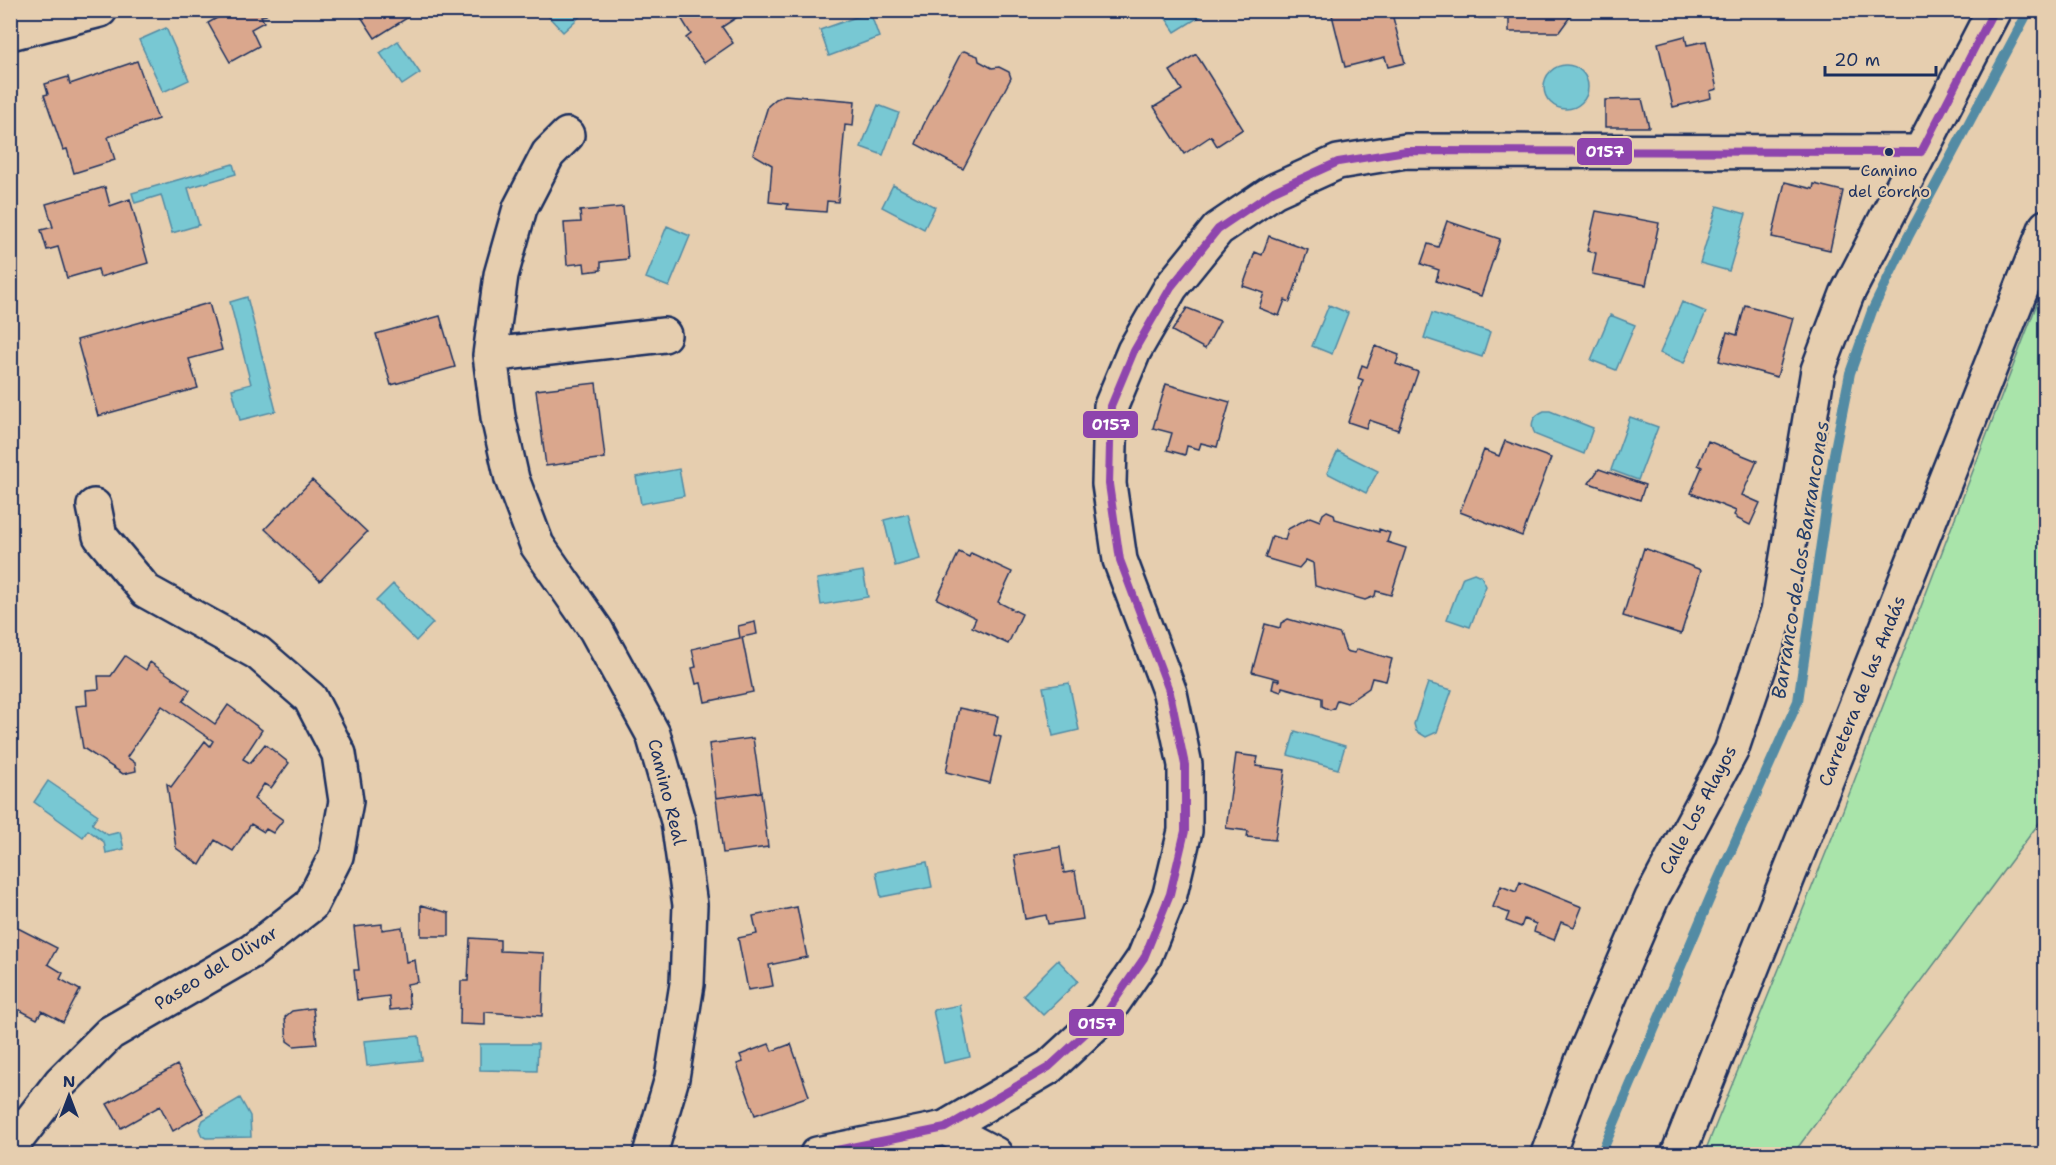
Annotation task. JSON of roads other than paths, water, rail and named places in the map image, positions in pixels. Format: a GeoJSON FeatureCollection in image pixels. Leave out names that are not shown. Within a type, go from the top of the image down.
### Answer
{"type":"FeatureCollection","features":[{"type":"Feature","properties":{"kind":"street"},"geometry":{"type":"LineString","coordinates":[[10,33],[100,10]]}},
{"type":"Feature","properties":{"kind":"street"},"geometry":{"type":"LineString","coordinates":[[817,1155],[945,1128],[1049,1067],[1104,1016],[1144,958],[1170,894],[1185,831],[1185,765],[1170,693],[1120,560],[1108,484],[1111,406],[1134,351],[1171,287],[1218,230],[1274,191],[1338,162],[1406,150],[1921,152],[1994,10]]}},
{"type":"Feature","properties":{"kind":"street","name":"Camino Real"},"geometry":{"type":"LineString","coordinates":[[567,135],[548,154],[520,208],[501,275],[490,355],[498,417],[512,479],[537,545],[596,630],[653,734],[678,821],[690,905],[687,984],[672,1078],[650,1155]]}},
{"type":"Feature","properties":{"kind":"street","name":"Calle Los Alayos"},"geometry":{"type":"LineString","coordinates":[[1548,1155],[1582,1061],[1652,898],[1731,751],[1778,611],[1818,370],[1847,294],[1921,152]]}},
{"type":"Feature","properties":{"kind":"street","name":"Carretera de las Andás"},"geometry":{"type":"LineString","coordinates":[[1678,1155],[2046,227]]}},
{"type":"Feature","properties":{"kind":"street"},"geometry":{"type":"LineString","coordinates":[[490,355],[664,335]]}},
{"type":"Feature","properties":{"kind":"street","name":"Paseo del Olivar"},"geometry":{"type":"LineString","coordinates":[[10,1148],[60,1083],[110,1033],[252,951],[312,905],[336,856],[346,801],[339,753],[310,698],[258,653],[146,591],[100,536],[94,506]]}},
{"type":"Feature","properties":{"kind":"street"},"geometry":{"type":"LineString","coordinates":[[945,1128],[995,1155]]}},
{"type":"Feature","properties":{"kind":"water"},"geometry":{"type":"Polygon","coordinates":[[[554,11],[586,11],[563,32],[548,16],[554,11]]]}},
{"type":"Feature","properties":{"kind":"water"},"geometry":{"type":"Polygon","coordinates":[[[1161,11],[1209,11],[1175,32],[1161,11]]]}},
{"type":"Feature","properties":{"kind":"water"},"geometry":{"type":"Polygon","coordinates":[[[870,12],[879,37],[829,56],[820,30],[870,12]]]}},
{"type":"Feature","properties":{"kind":"water"},"geometry":{"type":"Polygon","coordinates":[[[166,28],[189,80],[163,92],[139,40],[166,28]]]}},
{"type":"Feature","properties":{"kind":"water"},"geometry":{"type":"Polygon","coordinates":[[[398,41],[420,73],[402,85],[380,53],[398,41]]]}},
{"type":"Feature","properties":{"kind":"water"},"geometry":{"type":"Polygon","coordinates":[[[1566,65],[1582,71],[1588,87],[1582,103],[1566,109],[1550,103],[1544,87],[1550,71],[1566,65]]]}},
{"type":"Feature","properties":{"kind":"water"},"geometry":{"type":"Polygon","coordinates":[[[878,105],[899,113],[883,155],[861,147],[878,105]]]}},
{"type":"Feature","properties":{"kind":"water"},"geometry":{"type":"Polygon","coordinates":[[[233,164],[236,174],[188,188],[199,225],[172,233],[161,195],[135,203],[132,193],[233,164]]]}},
{"type":"Feature","properties":{"kind":"water"},"geometry":{"type":"Polygon","coordinates":[[[893,185],[935,207],[924,229],[882,207],[893,185]]]}},
{"type":"Feature","properties":{"kind":"water"},"geometry":{"type":"Polygon","coordinates":[[[1717,206],[1746,214],[1729,271],[1700,263],[1717,206]]]}},
{"type":"Feature","properties":{"kind":"water"},"geometry":{"type":"Polygon","coordinates":[[[667,226],[690,236],[669,287],[646,278],[667,226]]]}},
{"type":"Feature","properties":{"kind":"water"},"geometry":{"type":"Polygon","coordinates":[[[247,297],[276,411],[240,420],[232,389],[251,384],[230,302],[247,297]]]}},
{"type":"Feature","properties":{"kind":"water"},"geometry":{"type":"Polygon","coordinates":[[[1682,302],[1706,312],[1684,363],[1660,353],[1682,302]]]}},
{"type":"Feature","properties":{"kind":"water"},"geometry":{"type":"Polygon","coordinates":[[[1329,305],[1348,313],[1332,354],[1312,346],[1329,305]]]}},
{"type":"Feature","properties":{"kind":"water"},"geometry":{"type":"Polygon","coordinates":[[[1432,313],[1490,332],[1482,357],[1424,338],[1432,313]]]}},
{"type":"Feature","properties":{"kind":"water"},"geometry":{"type":"Polygon","coordinates":[[[1610,315],[1635,325],[1616,370],[1591,360],[1610,315]]]}},
{"type":"Feature","properties":{"kind":"water"},"geometry":{"type":"Polygon","coordinates":[[[1544,411],[1550,411],[1593,428],[1584,454],[1536,435],[1533,421],[1544,411]]]}},
{"type":"Feature","properties":{"kind":"water"},"geometry":{"type":"Polygon","coordinates":[[[1630,417],[1658,427],[1638,480],[1611,470],[1630,417]]]}},
{"type":"Feature","properties":{"kind":"water"},"geometry":{"type":"Polygon","coordinates":[[[1338,451],[1378,471],[1366,493],[1327,473],[1338,451]]]}},
{"type":"Feature","properties":{"kind":"water"},"geometry":{"type":"Polygon","coordinates":[[[679,469],[684,496],[641,504],[636,477],[679,469]]]}},
{"type":"Feature","properties":{"kind":"water"},"geometry":{"type":"Polygon","coordinates":[[[908,514],[920,559],[895,566],[884,520],[908,514]]]}},
{"type":"Feature","properties":{"kind":"water"},"geometry":{"type":"Polygon","coordinates":[[[863,571],[868,597],[821,605],[817,579],[863,571]]]}},
{"type":"Feature","properties":{"kind":"water"},"geometry":{"type":"Polygon","coordinates":[[[1474,573],[1481,576],[1486,586],[1470,627],[1447,619],[1463,577],[1474,573]]]}},
{"type":"Feature","properties":{"kind":"water"},"geometry":{"type":"Polygon","coordinates":[[[393,584],[433,623],[416,641],[376,601],[393,584]]]}},
{"type":"Feature","properties":{"kind":"water"},"geometry":{"type":"Polygon","coordinates":[[[1069,683],[1079,730],[1053,736],[1043,687],[1069,683]]]}},
{"type":"Feature","properties":{"kind":"water"},"geometry":{"type":"Polygon","coordinates":[[[1428,683],[1452,690],[1437,732],[1426,737],[1416,731],[1414,724],[1428,683]]]}},
{"type":"Feature","properties":{"kind":"water"},"geometry":{"type":"Polygon","coordinates":[[[1295,731],[1345,746],[1338,769],[1288,755],[1295,731]]]}},
{"type":"Feature","properties":{"kind":"water"},"geometry":{"type":"Polygon","coordinates":[[[48,781],[98,815],[92,824],[108,835],[120,832],[124,849],[106,853],[104,842],[88,830],[83,837],[34,802],[48,781]]]}},
{"type":"Feature","properties":{"kind":"water"},"geometry":{"type":"Polygon","coordinates":[[[927,862],[932,887],[881,897],[876,872],[927,862]]]}},
{"type":"Feature","properties":{"kind":"water"},"geometry":{"type":"Polygon","coordinates":[[[1058,960],[1078,981],[1043,1015],[1023,995],[1058,960]]]}},
{"type":"Feature","properties":{"kind":"water"},"geometry":{"type":"Polygon","coordinates":[[[960,1005],[970,1057],[944,1063],[933,1010],[960,1005]]]}},
{"type":"Feature","properties":{"kind":"water"},"geometry":{"type":"Polygon","coordinates":[[[419,1036],[422,1060],[367,1066],[364,1041],[419,1036]]]}},
{"type":"Feature","properties":{"kind":"water"},"geometry":{"type":"Polygon","coordinates":[[[480,1044],[538,1044],[537,1071],[480,1070],[480,1044]]]}},
{"type":"Feature","properties":{"kind":"water"},"geometry":{"type":"Polygon","coordinates":[[[240,1098],[250,1116],[251,1137],[206,1138],[202,1136],[199,1129],[203,1120],[240,1098]]]}},
{"type":"Feature","properties":{"kind":"waterway","name":"Barranco de los Barrancones"},"geometry":{"type":"LineString","coordinates":[[1601,1154],[1710,898],[1798,701],[1834,454],[1850,373],[1872,311],[1908,237],[2029,10]]}},
{"type":"Feature","properties":{"kind":"place","name":"Camino del Corcho"},"geometry":{"type":"Point","coordinates":[1889,152]}}]}
